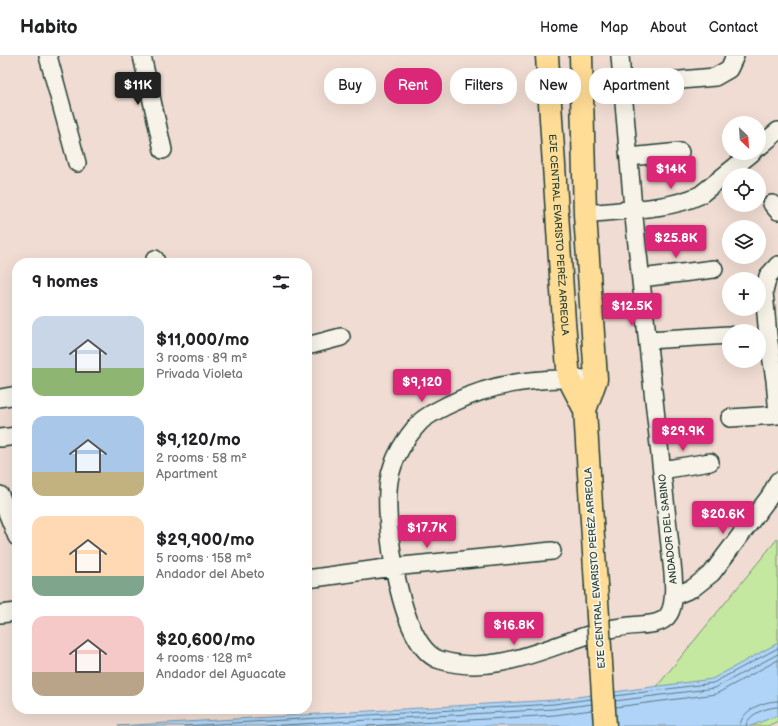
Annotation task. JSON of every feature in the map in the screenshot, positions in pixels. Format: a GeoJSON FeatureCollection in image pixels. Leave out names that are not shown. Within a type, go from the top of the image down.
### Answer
{"type":"FeatureCollection","features":[{"type":"Feature","properties":{"kind":"main road","name":"EJE CENTRAL EVARISTO PERÉZ ARREOLA"},"geometry":{"type":"LineString","coordinates":[[547,56],[569,379],[585,410]]}},
{"type":"Feature","properties":{"kind":"main road","name":"EJE CENTRAL EVARISTO PERÉZ ARREOLA"},"geometry":{"type":"LineString","coordinates":[[581,56],[586,214],[596,379],[585,410],[605,726]]}},
{"type":"Feature","properties":{"kind":"street"},"geometry":{"type":"LineString","coordinates":[[48,56],[77,163]]}},
{"type":"Feature","properties":{"kind":"street"},"geometry":{"type":"LineString","coordinates":[[142,56],[163,150]]}},
{"type":"Feature","properties":{"kind":"street","name":"ANDADOR DEL SABINO"},"geometry":{"type":"LineString","coordinates":[[620,56],[622,68]]}},
{"type":"Feature","properties":{"kind":"street"},"geometry":{"type":"LineString","coordinates":[[684,80],[715,77],[729,68],[735,58]]}},
{"type":"Feature","properties":{"kind":"street","name":"ANDADOR DEL SABINO"},"geometry":{"type":"LineString","coordinates":[[625,104],[633,208],[662,470],[674,596]]}},
{"type":"Feature","properties":{"kind":"street"},"geometry":{"type":"LineString","coordinates":[[766,141],[778,131]]}},
{"type":"Feature","properties":{"kind":"street"},"geometry":{"type":"LineString","coordinates":[[629,157],[680,152]]}},
{"type":"Feature","properties":{"kind":"street"},"geometry":{"type":"LineString","coordinates":[[586,214],[661,206],[691,199],[700,194],[743,160]]}},
{"type":"Feature","properties":{"kind":"street"},"geometry":{"type":"LineString","coordinates":[[763,324],[764,292],[768,276],[778,265]]}},
{"type":"Feature","properties":{"kind":"street"},"geometry":{"type":"LineString","coordinates":[[641,278],[714,269]]}},
{"type":"Feature","properties":{"kind":"street"},"geometry":{"type":"LineString","coordinates":[[648,340],[722,334]]}},
{"type":"Feature","properties":{"kind":"street"},"geometry":{"type":"LineString","coordinates":[[312,345],[341,338]]}},
{"type":"Feature","properties":{"kind":"street"},"geometry":{"type":"LineString","coordinates":[[730,418],[778,415],[776,379],[766,346]]}},
{"type":"Feature","properties":{"kind":"street"},"geometry":{"type":"LineString","coordinates":[[596,379],[517,381],[492,387],[462,398],[423,419],[410,434],[396,459],[389,481],[387,506],[393,567],[413,634],[425,650],[437,660],[453,664],[480,665],[515,661],[594,633],[626,626],[657,624],[668,617],[674,596],[693,588],[712,573],[770,496],[778,481]]}},
{"type":"Feature","properties":{"kind":"street"},"geometry":{"type":"LineString","coordinates":[[0,398],[12,396]]}},
{"type":"Feature","properties":{"kind":"street"},"geometry":{"type":"LineString","coordinates":[[0,438],[12,437]]}},
{"type":"Feature","properties":{"kind":"street"},"geometry":{"type":"LineString","coordinates":[[662,470],[710,462]]}},
{"type":"Feature","properties":{"kind":"street"},"geometry":{"type":"LineString","coordinates":[[0,495],[12,529]]}},
{"type":"Feature","properties":{"kind":"street"},"geometry":{"type":"LineString","coordinates":[[312,578],[393,567],[552,551]]}},
{"type":"Feature","properties":{"kind":"street"},"geometry":{"type":"LineString","coordinates":[[0,614],[12,613]]}},
{"type":"Feature","properties":{"kind":"green space"},"geometry":{"type":"Polygon","coordinates":[[[778,538],[778,721],[768,726],[646,726],[645,701],[778,538]]]}},
{"type":"Feature","properties":{"kind":"water"},"geometry":{"type":"Polygon","coordinates":[[[778,643],[778,715],[751,726],[118,726],[554,700],[712,679],[778,643]]]}}]}
